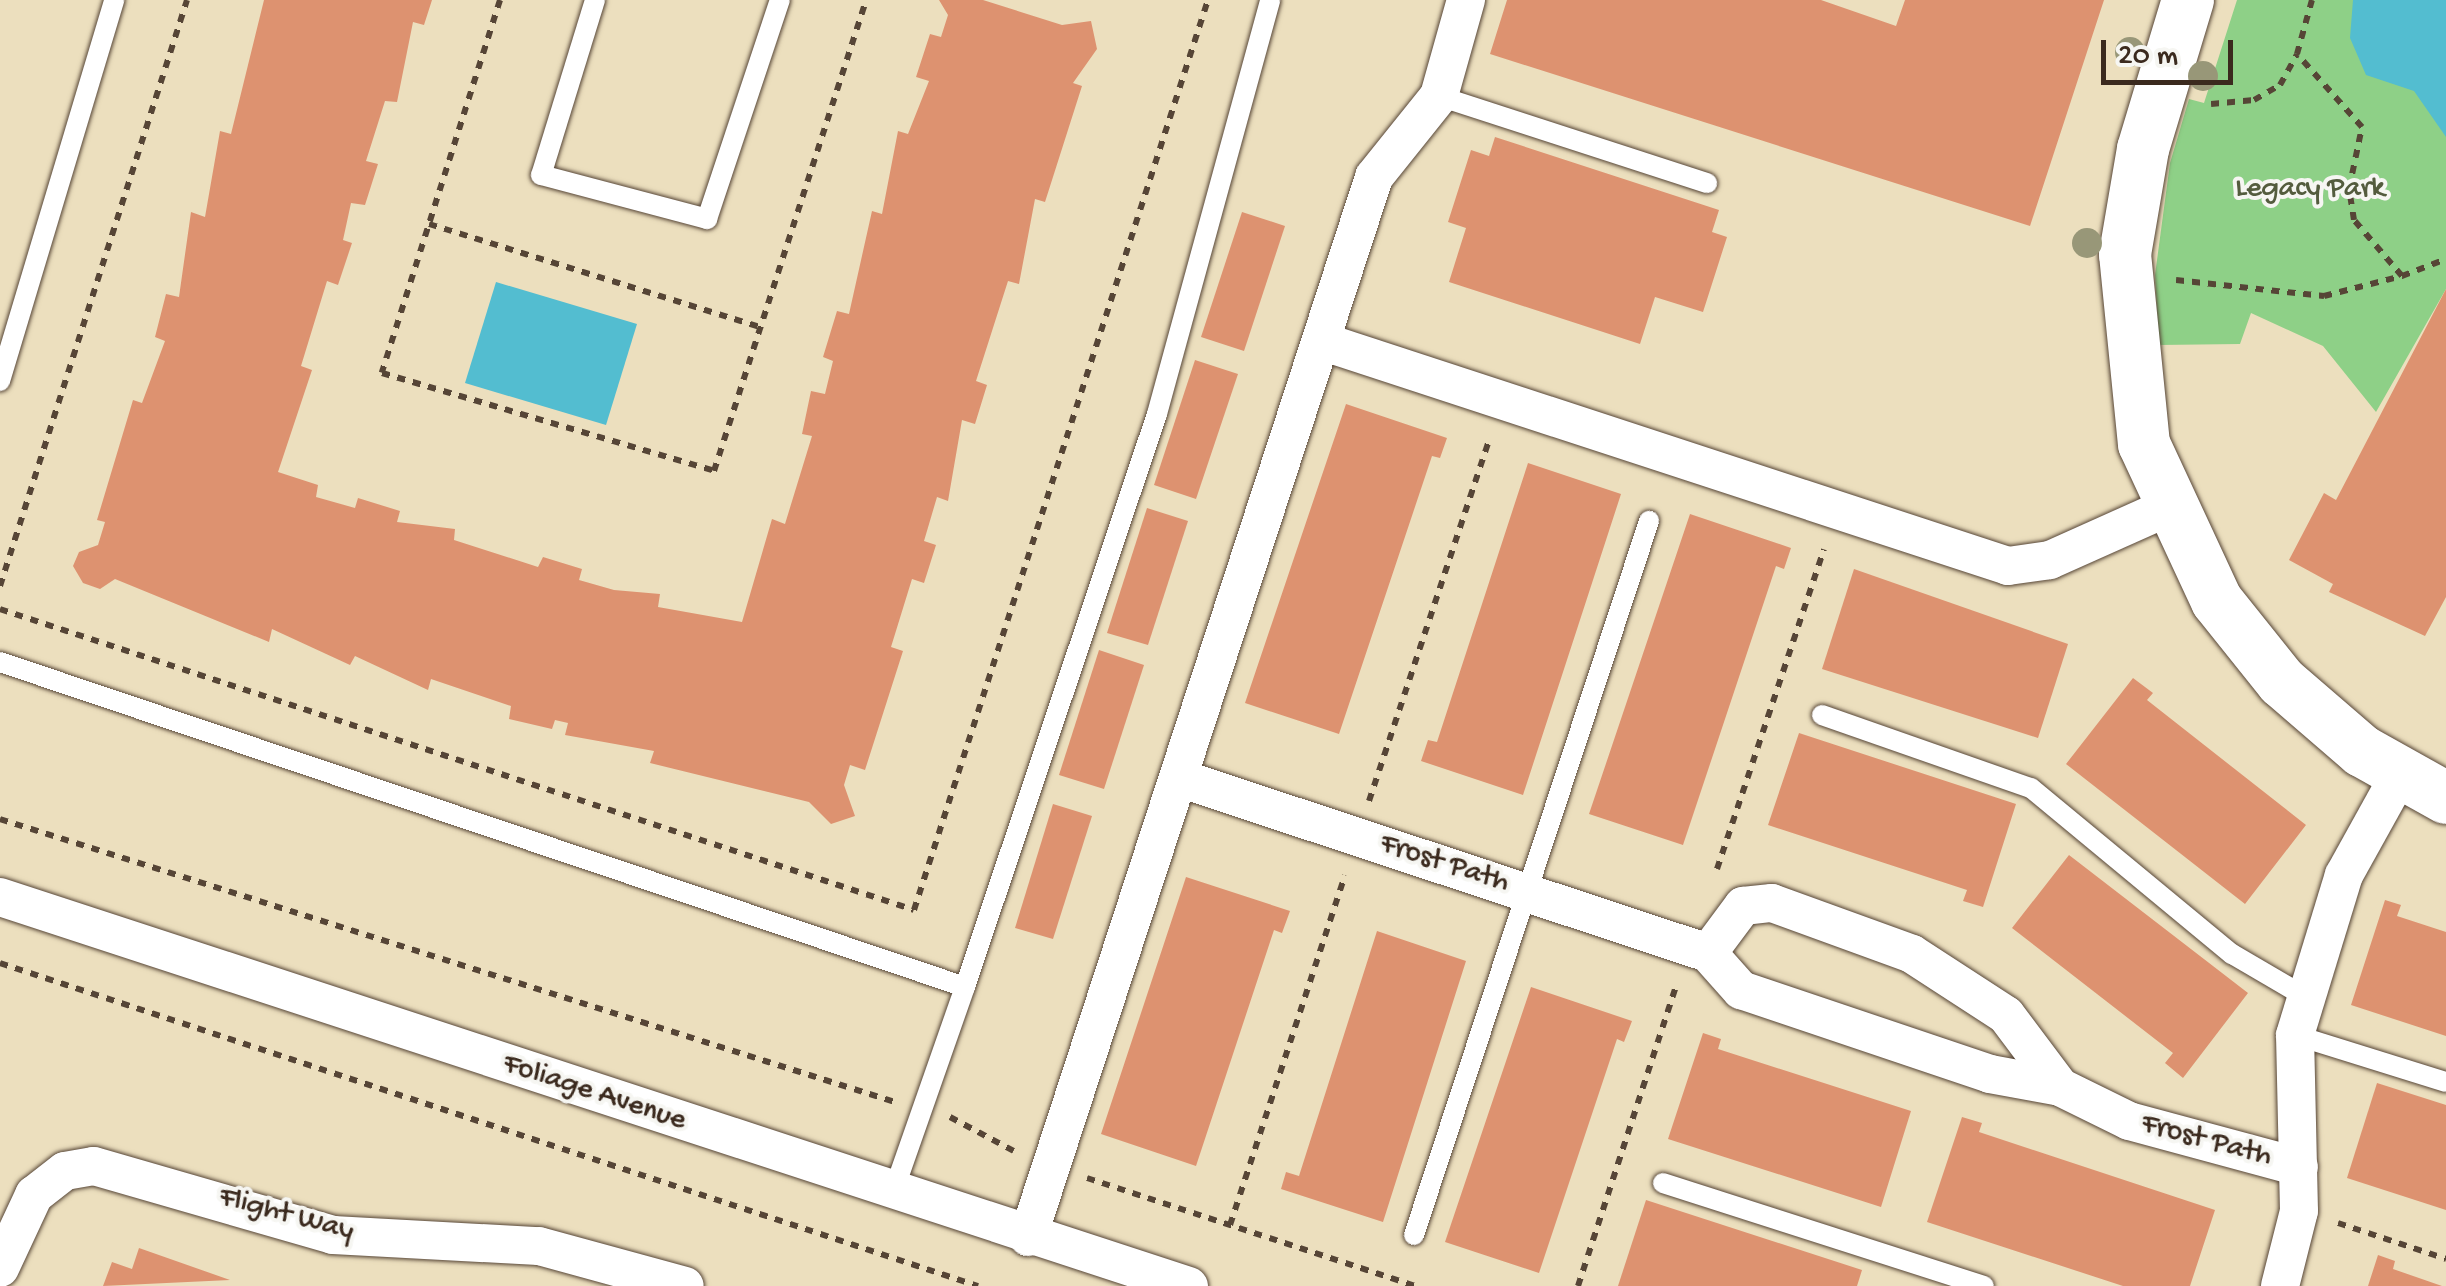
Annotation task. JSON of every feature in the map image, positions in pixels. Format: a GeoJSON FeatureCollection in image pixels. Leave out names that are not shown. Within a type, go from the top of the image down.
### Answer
{"type":"FeatureCollection","features":[{"type":"Feature","properties":{"kind":"street"},"geometry":{"type":"LineString","coordinates":[[1028,1237],[1374,177],[1439,96],[1466,0]]}},
{"type":"Feature","properties":{"kind":"street"},"geometry":{"type":"LineString","coordinates":[[2188,0],[2143,149],[2126,254],[2131,376],[2166,508],[2217,601],[2282,682],[2400,774],[2446,798]]}},
{"type":"Feature","properties":{"kind":"street"},"geometry":{"type":"LineString","coordinates":[[1320,341],[2008,566],[2050,560],[2166,508]]}},
{"type":"Feature","properties":{"kind":"street"},"geometry":{"type":"LineString","coordinates":[[2280,1286],[2299,1210],[2295,1034],[2344,875],[2400,774]]}},
{"type":"Feature","properties":{"kind":"street","name":"Frost Path"},"geometry":{"type":"LineString","coordinates":[[1179,778],[1708,953],[1741,990],[1990,1074],[2060,1087],[2129,1121],[2299,1167]]}},
{"type":"Feature","properties":{"kind":"street","name":"Foliage Avenue"},"geometry":{"type":"LineString","coordinates":[[0,897],[893,1193],[1189,1286]]}},
{"type":"Feature","properties":{"kind":"street","name":"Frost Path"},"geometry":{"type":"LineString","coordinates":[[1708,953],[1744,906],[1772,903],[1912,954],[2006,1015],[2060,1087]]}},
{"type":"Feature","properties":{"kind":"street","name":"Flight Way"},"geometry":{"type":"LineString","coordinates":[[0,1268],[34,1195],[66,1171],[94,1166],[333,1235],[539,1246],[685,1286]]}},
{"type":"Feature","properties":{"kind":"lane"},"geometry":{"type":"LineString","coordinates":[[0,381],[114,0]]}},
{"type":"Feature","properties":{"kind":"lane"},"geometry":{"type":"LineString","coordinates":[[595,0],[541,174],[707,219],[780,0]]}},
{"type":"Feature","properties":{"kind":"lane"},"geometry":{"type":"LineString","coordinates":[[893,1193],[925,1108],[1157,414],[1270,0]]}},
{"type":"Feature","properties":{"kind":"lane"},"geometry":{"type":"LineString","coordinates":[[1439,96],[1707,183]]}},
{"type":"Feature","properties":{"kind":"lane"},"geometry":{"type":"LineString","coordinates":[[1414,1234],[1649,521]]}},
{"type":"Feature","properties":{"kind":"lane"},"geometry":{"type":"LineString","coordinates":[[0,662],[965,987]]}},
{"type":"Feature","properties":{"kind":"lane"},"geometry":{"type":"LineString","coordinates":[[1822,715],[2031,788],[2232,954],[2304,996]]}},
{"type":"Feature","properties":{"kind":"lane"},"geometry":{"type":"LineString","coordinates":[[2295,1034],[2446,1082]]}},
{"type":"Feature","properties":{"kind":"lane"},"geometry":{"type":"LineString","coordinates":[[1664,1183],[1984,1286]]}},
{"type":"Feature","properties":{"kind":"path"},"geometry":{"type":"LineString","coordinates":[[0,586],[187,0]]}},
{"type":"Feature","properties":{"kind":"path"},"geometry":{"type":"LineString","coordinates":[[500,0],[382,373],[714,471],[866,0]]}},
{"type":"Feature","properties":{"kind":"path"},"geometry":{"type":"LineString","coordinates":[[0,609],[914,910],[1208,0]]}},
{"type":"Feature","properties":{"kind":"path"},"geometry":{"type":"LineString","coordinates":[[2211,104],[2254,100],[2280,85],[2297,54],[2312,0]]}},
{"type":"Feature","properties":{"kind":"path"},"geometry":{"type":"LineString","coordinates":[[2297,54],[2362,127],[2349,189],[2354,220],[2402,276]]}},
{"type":"Feature","properties":{"kind":"path"},"geometry":{"type":"LineString","coordinates":[[430,224],[760,328]]}},
{"type":"Feature","properties":{"kind":"path"},"geometry":{"type":"LineString","coordinates":[[2174,280],[2324,296],[2402,276],[2446,259]]}},
{"type":"Feature","properties":{"kind":"path"},"geometry":{"type":"LineString","coordinates":[[1230,1225],[1502,400]]}},
{"type":"Feature","properties":{"kind":"path"},"geometry":{"type":"LineString","coordinates":[[1716,869],[1836,509]]}},
{"type":"Feature","properties":{"kind":"path"},"geometry":{"type":"LineString","coordinates":[[0,818],[804,1079],[925,1108],[1051,1165],[1415,1286]]}},
{"type":"Feature","properties":{"kind":"path"},"geometry":{"type":"LineString","coordinates":[[0,963],[978,1286]]}},
{"type":"Feature","properties":{"kind":"path"},"geometry":{"type":"LineString","coordinates":[[1578,1286],[1680,975],[1666,971]]}},
{"type":"Feature","properties":{"kind":"path"},"geometry":{"type":"LineString","coordinates":[[2299,1210],[2446,1258]]}},
{"type":"Feature","properties":{"kind":"green space","name":"Legacy Park"},"geometry":{"type":"Polygon","coordinates":[[[2237,0],[2446,0],[2446,289],[2376,412],[2323,346],[2251,313],[2240,344],[2159,345],[2155,275],[2170,163],[2189,99],[2204,103],[2237,0]]]}},
{"type":"Feature","properties":{"kind":"water"},"geometry":{"type":"Polygon","coordinates":[[[2353,0],[2446,0],[2446,137],[2414,91],[2366,75],[2350,38],[2353,0]]]}},
{"type":"Feature","properties":{"kind":"water"},"geometry":{"type":"Polygon","coordinates":[[[496,282],[637,324],[606,425],[465,383],[496,282]]]}},
{"type":"Feature","properties":{"kind":"building"},"geometry":{"type":"Polygon","coordinates":[[[264,0],[432,0],[424,25],[413,22],[397,102],[385,101],[366,161],[378,164],[365,205],[351,203],[343,240],[352,243],[338,285],[327,281],[301,366],[312,370],[278,472],[318,485],[316,497],[355,508],[358,498],[400,511],[397,522],[455,529],[454,540],[538,567],[543,557],[582,569],[579,580],[614,590],[660,594],[658,607],[742,622],[772,519],[785,524],[812,436],[802,434],[811,391],[825,394],[833,361],[823,357],[837,311],[849,314],[872,211],[882,214],[898,131],[908,134],[929,81],[916,77],[930,34],[941,37],[948,15],[939,0],[983,0],[1062,25],[1091,21],[1097,49],[1073,83],[1082,86],[1045,202],[1035,199],[1019,284],[1008,281],[976,381],[987,385],[975,424],[962,420],[948,501],[937,497],[924,541],[936,545],[924,583],[912,579],[891,647],[903,651],[865,770],[850,765],[844,785],[855,816],[831,824],[809,802],[650,763],[654,751],[565,735],[568,723],[555,720],[552,729],[509,719],[511,706],[431,679],[428,690],[355,656],[350,665],[272,629],[269,642],[115,579],[100,589],[83,583],[73,566],[79,552],[98,545],[105,522],[97,520],[133,400],[142,403],[165,341],[155,337],[166,294],[179,297],[191,212],[205,217],[220,131],[231,134],[264,0]]]}},
{"type":"Feature","properties":{"kind":"building"},"geometry":{"type":"Polygon","coordinates":[[[1507,0],[1821,0],[1896,26],[1905,0],[2104,0],[2030,226],[1490,54],[1507,0]]]}},
{"type":"Feature","properties":{"kind":"building"},"geometry":{"type":"Polygon","coordinates":[[[1495,137],[1719,210],[1712,232],[1727,237],[1703,312],[1655,297],[1640,344],[1449,282],[1466,228],[1448,222],[1471,150],[1489,156],[1495,137]]]}},
{"type":"Feature","properties":{"kind":"building"},"geometry":{"type":"Polygon","coordinates":[[[1242,212],[1285,226],[1244,351],[1201,337],[1242,212]]]}},
{"type":"Feature","properties":{"kind":"building"},"geometry":{"type":"Polygon","coordinates":[[[2446,289],[2446,597],[2425,636],[2329,592],[2333,584],[2289,560],[2324,493],[2336,500],[2446,289]]]}},
{"type":"Feature","properties":{"kind":"building"},"geometry":{"type":"Polygon","coordinates":[[[1195,360],[1238,374],[1196,499],[1154,485],[1195,360]]]}},
{"type":"Feature","properties":{"kind":"building"},"geometry":{"type":"Polygon","coordinates":[[[1346,404],[1447,438],[1440,458],[1432,456],[1339,734],[1245,703],[1346,404]]]}},
{"type":"Feature","properties":{"kind":"building"},"geometry":{"type":"Polygon","coordinates":[[[1528,463],[1621,494],[1523,795],[1421,761],[1428,740],[1437,742],[1528,463]]]}},
{"type":"Feature","properties":{"kind":"building"},"geometry":{"type":"Polygon","coordinates":[[[1147,508],[1188,521],[1148,645],[1107,633],[1147,508]]]}},
{"type":"Feature","properties":{"kind":"building"},"geometry":{"type":"Polygon","coordinates":[[[1690,514],[1791,548],[1784,569],[1776,566],[1683,845],[1589,814],[1690,514]]]}},
{"type":"Feature","properties":{"kind":"building"},"geometry":{"type":"Polygon","coordinates":[[[1854,569],[2068,644],[2038,738],[1822,669],[1854,569]]]}},
{"type":"Feature","properties":{"kind":"building"},"geometry":{"type":"Polygon","coordinates":[[[1099,650],[1144,665],[1104,789],[1059,775],[1099,650]]]}},
{"type":"Feature","properties":{"kind":"building"},"geometry":{"type":"Polygon","coordinates":[[[2133,678],[2153,693],[2147,700],[2306,825],[2245,904],[2066,764],[2133,678]]]}},
{"type":"Feature","properties":{"kind":"building"},"geometry":{"type":"Polygon","coordinates":[[[1799,733],[2016,804],[1983,907],[1963,901],[1967,890],[1768,825],[1799,733]]]}},
{"type":"Feature","properties":{"kind":"building"},"geometry":{"type":"Polygon","coordinates":[[[1053,804],[1092,816],[1053,939],[1015,928],[1053,804]]]}},
{"type":"Feature","properties":{"kind":"building"},"geometry":{"type":"Polygon","coordinates":[[[2069,855],[2248,993],[2183,1078],[2165,1063],[2173,1053],[2012,928],[2069,855]]]}},
{"type":"Feature","properties":{"kind":"building"},"geometry":{"type":"Polygon","coordinates":[[[1186,877],[1290,911],[1282,933],[1274,930],[1196,1166],[1101,1134],[1186,877]]]}},
{"type":"Feature","properties":{"kind":"building"},"geometry":{"type":"Polygon","coordinates":[[[2385,900],[2401,905],[2397,916],[2446,932],[2446,1036],[2351,1005],[2385,900]]]}},
{"type":"Feature","properties":{"kind":"building"},"geometry":{"type":"Polygon","coordinates":[[[1377,931],[1466,961],[1383,1222],[1281,1189],[1286,1172],[1299,1176],[1377,931]]]}},
{"type":"Feature","properties":{"kind":"building"},"geometry":{"type":"Polygon","coordinates":[[[1531,987],[1632,1021],[1624,1042],[1617,1039],[1539,1273],[1445,1242],[1531,987]]]}},
{"type":"Feature","properties":{"kind":"building"},"geometry":{"type":"Polygon","coordinates":[[[1703,1033],[1721,1039],[1718,1049],[1911,1111],[1881,1207],[1668,1139],[1703,1033]]]}},
{"type":"Feature","properties":{"kind":"building"},"geometry":{"type":"Polygon","coordinates":[[[2377,1083],[2446,1105],[2446,1210],[2347,1178],[2377,1083]]]}},
{"type":"Feature","properties":{"kind":"building"},"geometry":{"type":"Polygon","coordinates":[[[1962,1117],[1982,1123],[1979,1132],[2215,1210],[2190,1286],[2123,1286],[1927,1222],[1962,1117]]]}},
{"type":"Feature","properties":{"kind":"building"},"geometry":{"type":"Polygon","coordinates":[[[1646,1200],[1862,1270],[1857,1286],[1618,1286],[1646,1200]]]}},
{"type":"Feature","properties":{"kind":"building"},"geometry":{"type":"Polygon","coordinates":[[[139,1248],[230,1280],[103,1286],[112,1262],[132,1269],[139,1248]]]}},
{"type":"Feature","properties":{"kind":"building"},"geometry":{"type":"Polygon","coordinates":[[[2378,1255],[2395,1261],[2393,1269],[2442,1286],[2368,1286],[2378,1255]]]}}]}
